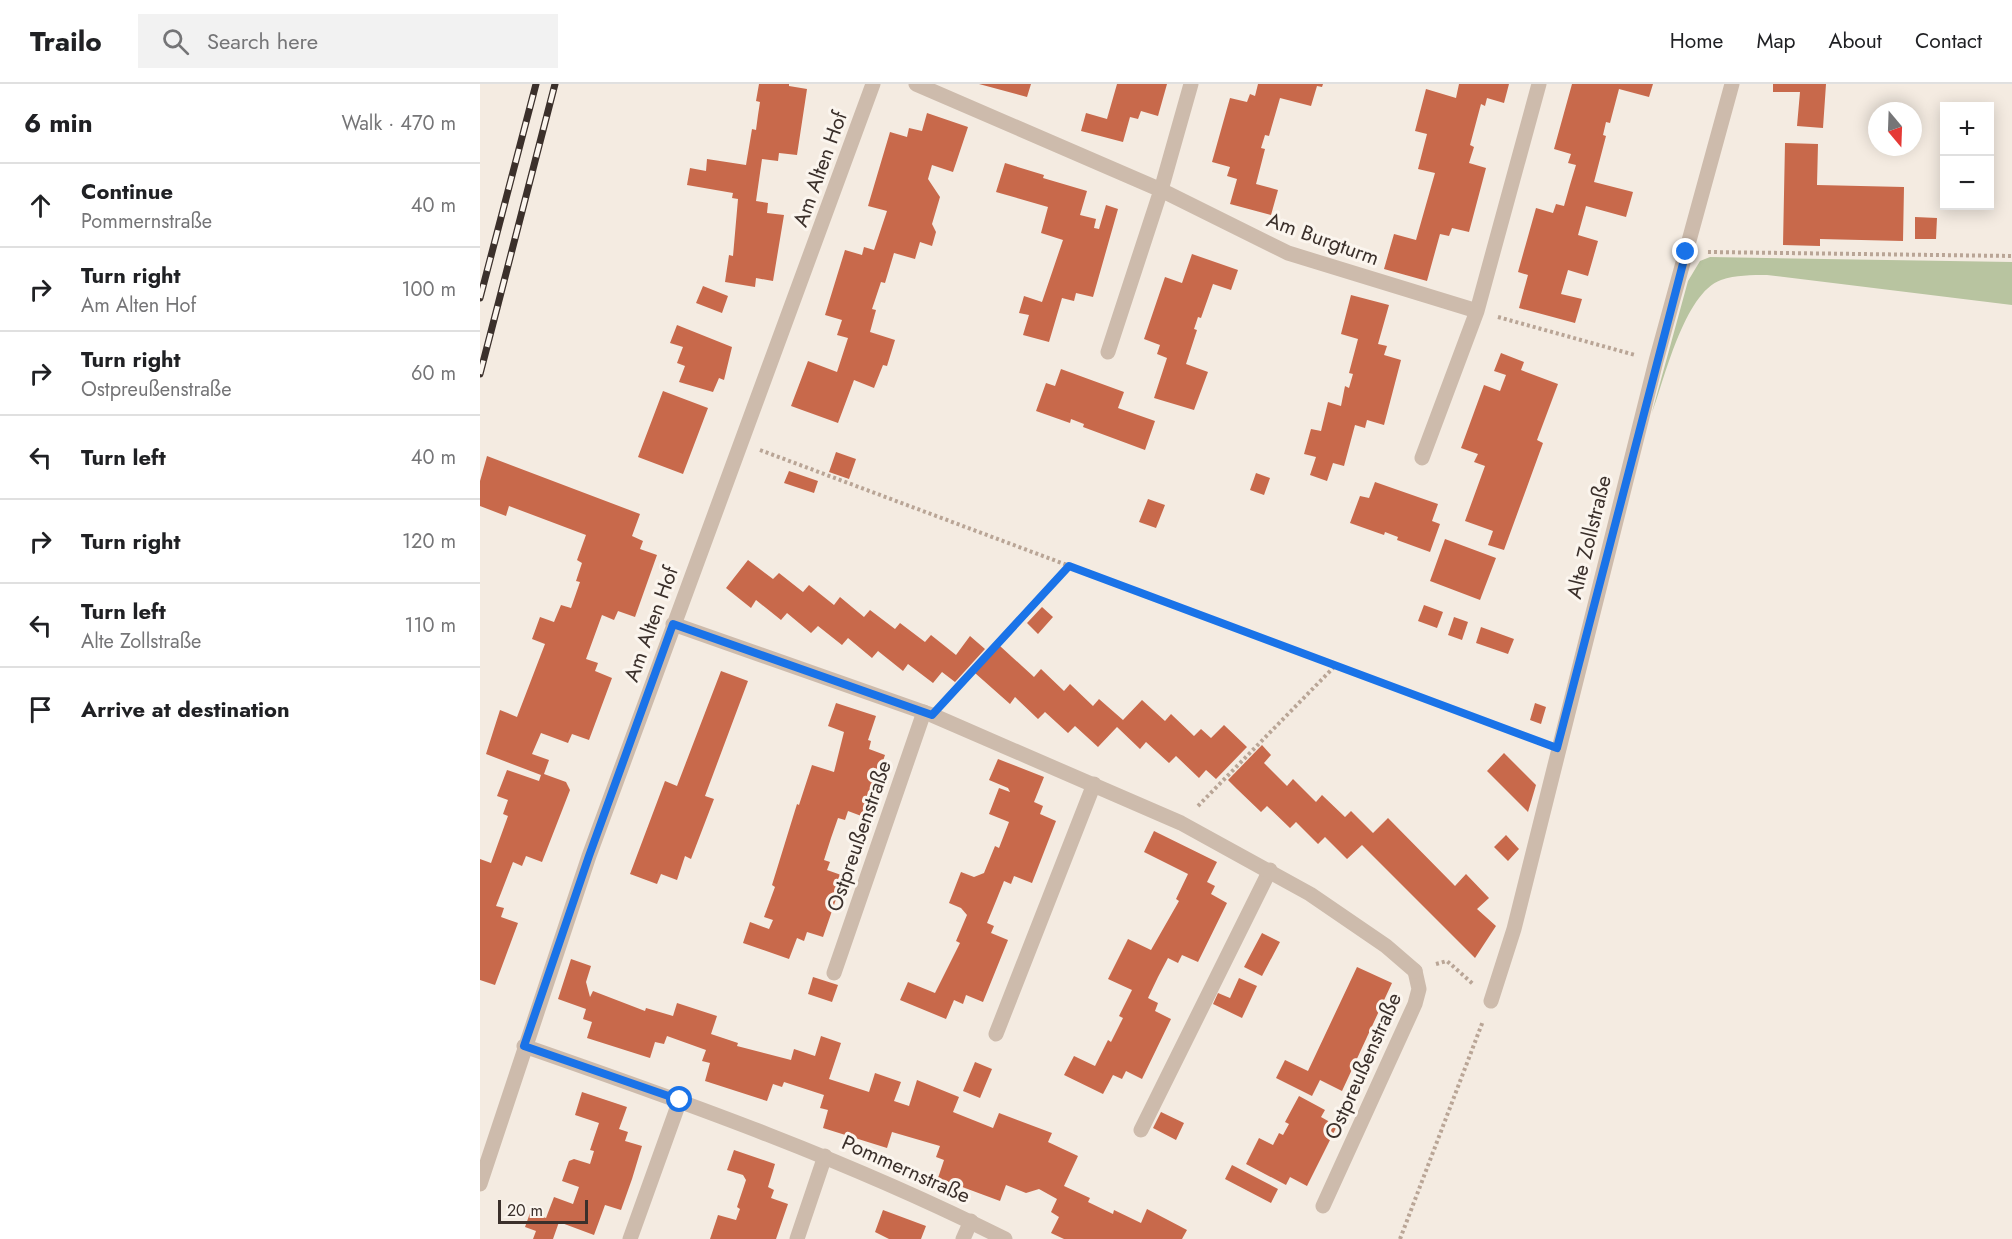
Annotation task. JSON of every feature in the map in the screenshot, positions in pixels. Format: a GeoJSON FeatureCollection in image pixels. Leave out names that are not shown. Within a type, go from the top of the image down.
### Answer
{"type":"FeatureCollection","features":[{"type":"Feature","properties":{"kind":"street","name":"Am Alten Hof"},"geometry":{"type":"LineString","coordinates":[[480,1184],[589,856],[873,84]]}},
{"type":"Feature","properties":{"kind":"street","name":"Am Burgturm"},"geometry":{"type":"LineString","coordinates":[[916,84],[1161,190],[1288,253],[1477,311]]}},
{"type":"Feature","properties":{"kind":"street"},"geometry":{"type":"LineString","coordinates":[[1108,352],[1161,190],[1191,84]]}},
{"type":"Feature","properties":{"kind":"street"},"geometry":{"type":"LineString","coordinates":[[1422,458],[1477,311],[1539,84]]}},
{"type":"Feature","properties":{"kind":"street","name":"Alte Zollstraße"},"geometry":{"type":"LineString","coordinates":[[1491,1001],[1512,936],[1557,748],[1656,361],[1732,84]]}},
{"type":"Feature","properties":{"kind":"street","name":"Ostpreußenstraße"},"geometry":{"type":"LineString","coordinates":[[673,624],[928,713],[1181,823],[1270,870],[1368,933],[1415,971],[1419,989],[1415,1004],[1323,1206]]}},
{"type":"Feature","properties":{"kind":"street","name":"Ostpreußenstraße"},"geometry":{"type":"LineString","coordinates":[[834,973],[928,713]]}},
{"type":"Feature","properties":{"kind":"street"},"geometry":{"type":"LineString","coordinates":[[996,1034],[1094,784]]}},
{"type":"Feature","properties":{"kind":"street"},"geometry":{"type":"LineString","coordinates":[[1141,1130],[1270,870]]}},
{"type":"Feature","properties":{"kind":"street","name":"Pommernstraße"},"geometry":{"type":"LineString","coordinates":[[524,1046],[680,1100],[825,1156],[1005,1239]]}},
{"type":"Feature","properties":{"kind":"street"},"geometry":{"type":"LineString","coordinates":[[630,1239],[680,1100]]}},
{"type":"Feature","properties":{"kind":"street","name":"Pommernstraße"},"geometry":{"type":"LineString","coordinates":[[797,1239],[825,1156]]}},
{"type":"Feature","properties":{"kind":"street","name":"Pommernstraße"},"geometry":{"type":"LineString","coordinates":[[963,1239],[970,1221]]}},
{"type":"Feature","properties":{"kind":"path"},"geometry":{"type":"LineString","coordinates":[[1686,252],[2012,256]]}},
{"type":"Feature","properties":{"kind":"path"},"geometry":{"type":"LineString","coordinates":[[1477,311],[1656,361]]}},
{"type":"Feature","properties":{"kind":"path"},"geometry":{"type":"LineString","coordinates":[[741,443],[1557,748]]}},
{"type":"Feature","properties":{"kind":"path"},"geometry":{"type":"LineString","coordinates":[[928,713],[1069,566]]}},
{"type":"Feature","properties":{"kind":"path"},"geometry":{"type":"LineString","coordinates":[[1181,823],[1336,665]]}},
{"type":"Feature","properties":{"kind":"path"},"geometry":{"type":"LineString","coordinates":[[1400,1239],[1491,1001],[1447,961],[1415,971]]}},
{"type":"Feature","properties":{"kind":"green space"},"geometry":{"type":"Polygon","coordinates":[[[1710,257],[2012,262],[2012,305],[1767,275],[1738,276],[1721,280],[1708,288],[1696,302],[1686,320],[1669,361],[1651,416],[1688,281],[1700,261],[1710,257]]]}},
{"type":"Feature","properties":{"kind":"building"},"geometry":{"type":"Polygon","coordinates":[[[759,84],[789,84],[789,86],[807,89],[797,155],[779,153],[778,161],[762,159],[756,201],[768,203],[767,213],[784,215],[773,281],[756,278],[755,287],[725,282],[729,255],[733,256],[738,199],[732,198],[733,193],[687,185],[690,168],[706,171],[707,159],[746,165],[752,129],[756,130],[760,102],[756,101],[759,84]]]}},
{"type":"Feature","properties":{"kind":"building"},"geometry":{"type":"Polygon","coordinates":[[[979,84],[1031,84],[1027,97],[979,84]]]}},
{"type":"Feature","properties":{"kind":"building"},"geometry":{"type":"Polygon","coordinates":[[[1117,84],[1167,84],[1158,116],[1141,111],[1138,119],[1130,117],[1123,142],[1081,131],[1086,113],[1107,119],[1117,84]]]}},
{"type":"Feature","properties":{"kind":"building"},"geometry":{"type":"Polygon","coordinates":[[[1258,84],[1323,84],[1322,87],[1317,86],[1311,106],[1280,98],[1269,136],[1265,135],[1261,148],[1265,149],[1256,184],[1278,190],[1271,215],[1230,204],[1237,179],[1227,176],[1230,167],[1212,162],[1230,98],[1247,102],[1250,94],[1255,96],[1258,84]]]}},
{"type":"Feature","properties":{"kind":"building"},"geometry":{"type":"Polygon","coordinates":[[[1459,84],[1509,84],[1504,103],[1487,98],[1485,106],[1481,104],[1470,145],[1474,147],[1469,163],[1486,168],[1469,232],[1452,228],[1449,236],[1440,234],[1427,281],[1384,269],[1394,234],[1416,240],[1435,173],[1418,169],[1427,134],[1415,131],[1426,89],[1456,98],[1459,84]]]}},
{"type":"Feature","properties":{"kind":"building"},"geometry":{"type":"Polygon","coordinates":[[[1572,84],[1653,84],[1649,97],[1619,89],[1610,123],[1606,122],[1603,135],[1606,136],[1594,182],[1633,192],[1626,217],[1586,206],[1578,235],[1598,241],[1588,276],[1568,270],[1561,294],[1582,299],[1575,323],[1519,308],[1528,275],[1518,272],[1536,208],[1553,213],[1556,204],[1564,206],[1576,165],[1568,163],[1571,154],[1554,149],[1572,84]]]}},
{"type":"Feature","properties":{"kind":"building"},"geometry":{"type":"Polygon","coordinates":[[[1773,84],[1826,84],[1823,128],[1797,126],[1800,92],[1773,92],[1773,84]]]}},
{"type":"Feature","properties":{"kind":"building"},"geometry":{"type":"Polygon","coordinates":[[[927,113],[968,127],[953,172],[932,165],[928,179],[940,197],[932,224],[936,232],[932,246],[920,242],[915,259],[894,253],[885,283],[881,282],[872,309],[876,310],[870,332],[895,340],[887,366],[883,365],[874,388],[854,380],[838,423],[791,406],[808,361],[837,372],[848,338],[837,335],[842,320],[825,315],[845,250],[862,255],[864,247],[874,250],[887,211],[868,206],[890,132],[907,137],[909,128],[922,131],[927,113]]]}},
{"type":"Feature","properties":{"kind":"building"},"geometry":{"type":"Polygon","coordinates":[[[1785,143],[1818,144],[1817,185],[1904,187],[1903,241],[1820,239],[1820,246],[1783,245],[1785,143]]]}},
{"type":"Feature","properties":{"kind":"building"},"geometry":{"type":"Polygon","coordinates":[[[1005,163],[1044,175],[1043,178],[1087,191],[1080,215],[1096,219],[1094,228],[1099,229],[1106,205],[1118,209],[1093,297],[1076,293],[1074,301],[1062,298],[1049,342],[1023,335],[1029,315],[1019,313],[1024,296],[1042,302],[1063,240],[1041,233],[1048,207],[996,192],[1005,163]]]}},
{"type":"Feature","properties":{"kind":"building"},"geometry":{"type":"Polygon","coordinates":[[[1915,217],[1937,218],[1936,239],[1915,239],[1915,217]]]}},
{"type":"Feature","properties":{"kind":"building"},"geometry":{"type":"Polygon","coordinates":[[[1192,254],[1238,270],[1231,290],[1213,284],[1201,318],[1198,317],[1194,329],[1197,330],[1186,364],[1208,372],[1194,410],[1154,398],[1167,358],[1157,354],[1160,345],[1144,339],[1165,277],[1182,283],[1192,254]]]}},
{"type":"Feature","properties":{"kind":"building"},"geometry":{"type":"Polygon","coordinates":[[[703,286],[728,296],[722,313],[696,303],[703,286]]]}},
{"type":"Feature","properties":{"kind":"building"},"geometry":{"type":"Polygon","coordinates":[[[1351,295],[1389,305],[1378,344],[1387,346],[1384,355],[1401,360],[1384,425],[1367,420],[1365,428],[1355,425],[1344,466],[1333,463],[1327,481],[1310,475],[1316,457],[1304,454],[1311,429],[1321,431],[1328,402],[1341,406],[1345,386],[1349,388],[1353,374],[1349,373],[1358,339],[1341,334],[1351,295]]]}},
{"type":"Feature","properties":{"kind":"building"},"geometry":{"type":"Polygon","coordinates":[[[677,325],[732,347],[724,380],[719,378],[713,392],[679,382],[685,366],[677,363],[683,347],[670,343],[677,325]]]}},
{"type":"Feature","properties":{"kind":"building"},"geometry":{"type":"Polygon","coordinates":[[[1501,353],[1524,362],[1521,370],[1558,384],[1537,440],[1543,443],[1504,550],[1488,545],[1493,531],[1465,521],[1485,466],[1474,462],[1478,454],[1461,448],[1484,385],[1500,391],[1506,375],[1494,371],[1501,353]]]}},
{"type":"Feature","properties":{"kind":"building"},"geometry":{"type":"Polygon","coordinates":[[[1061,369],[1124,392],[1118,408],[1155,421],[1145,450],[1083,427],[1084,424],[1071,419],[1070,423],[1036,411],[1046,383],[1055,386],[1061,369]]]}},
{"type":"Feature","properties":{"kind":"building"},"geometry":{"type":"Polygon","coordinates":[[[663,391],[708,408],[683,474],[638,457],[663,391]]]}},
{"type":"Feature","properties":{"kind":"building"},"geometry":{"type":"Polygon","coordinates":[[[836,452],[856,459],[849,479],[829,472],[836,452]]]}},
{"type":"Feature","properties":{"kind":"building"},"geometry":{"type":"Polygon","coordinates":[[[487,456],[640,514],[632,536],[643,541],[640,549],[657,555],[635,617],[618,611],[614,620],[602,615],[586,659],[598,663],[595,671],[612,678],[589,740],[572,734],[568,743],[541,733],[532,754],[549,760],[544,774],[566,782],[570,790],[542,862],[526,856],[522,866],[513,862],[496,906],[504,908],[501,917],[518,923],[495,985],[480,980],[480,859],[491,863],[508,816],[503,814],[508,800],[497,796],[507,770],[539,781],[541,775],[486,754],[500,710],[517,717],[545,644],[532,639],[540,617],[554,622],[561,605],[571,608],[580,582],[576,581],[582,563],[577,560],[586,535],[509,506],[506,516],[480,506],[480,481],[487,456]]]}},
{"type":"Feature","properties":{"kind":"building"},"geometry":{"type":"Polygon","coordinates":[[[789,471],[818,481],[814,493],[784,483],[789,471]]]}},
{"type":"Feature","properties":{"kind":"building"},"geometry":{"type":"Polygon","coordinates":[[[1256,473],[1270,478],[1264,495],[1250,490],[1256,473]]]}},
{"type":"Feature","properties":{"kind":"building"},"geometry":{"type":"Polygon","coordinates":[[[1375,482],[1438,504],[1432,521],[1440,524],[1430,552],[1397,540],[1398,537],[1385,532],[1384,535],[1350,523],[1360,496],[1369,498],[1375,482]]]}},
{"type":"Feature","properties":{"kind":"building"},"geometry":{"type":"Polygon","coordinates":[[[1148,499],[1165,505],[1156,528],[1139,522],[1148,499]]]}},
{"type":"Feature","properties":{"kind":"building"},"geometry":{"type":"Polygon","coordinates":[[[1445,539],[1496,558],[1480,600],[1430,581],[1445,539]]]}},
{"type":"Feature","properties":{"kind":"building"},"geometry":{"type":"Polygon","coordinates":[[[748,560],[773,579],[779,573],[803,592],[809,585],[834,605],[840,597],[864,617],[870,610],[895,629],[900,623],[925,642],[931,635],[956,655],[970,636],[985,649],[955,682],[942,672],[933,683],[908,664],[903,671],[878,651],[872,658],[848,638],[842,645],[818,626],[811,633],[787,613],[781,620],[756,600],[751,608],[726,588],[748,560]]]}},
{"type":"Feature","properties":{"kind":"building"},"geometry":{"type":"Polygon","coordinates":[[[1424,605],[1443,612],[1437,628],[1418,621],[1424,605]]]}},
{"type":"Feature","properties":{"kind":"building"},"geometry":{"type":"Polygon","coordinates":[[[1042,607],[1053,617],[1038,634],[1027,623],[1042,607]]]}},
{"type":"Feature","properties":{"kind":"building"},"geometry":{"type":"Polygon","coordinates":[[[1454,617],[1468,622],[1462,640],[1448,635],[1454,617]]]}},
{"type":"Feature","properties":{"kind":"building"},"geometry":{"type":"Polygon","coordinates":[[[1481,627],[1514,639],[1508,654],[1476,643],[1481,627]]]}},
{"type":"Feature","properties":{"kind":"building"},"geometry":{"type":"Polygon","coordinates":[[[1000,646],[1034,677],[1041,669],[1064,691],[1070,684],[1093,706],[1099,699],[1123,720],[1142,700],[1165,721],[1171,714],[1194,736],[1201,729],[1211,738],[1224,725],[1247,747],[1216,779],[1206,770],[1199,778],[1176,756],[1169,763],[1146,742],[1140,749],[1117,727],[1098,747],[1075,726],[1068,733],[1045,712],[1038,719],[1015,697],[1010,704],[975,673],[1000,646]]]}},
{"type":"Feature","properties":{"kind":"building"},"geometry":{"type":"Polygon","coordinates":[[[721,671],[748,681],[705,796],[714,799],[691,859],[685,856],[677,880],[661,874],[657,884],[630,874],[665,781],[677,786],[721,671]]]}},
{"type":"Feature","properties":{"kind":"building"},"geometry":{"type":"Polygon","coordinates":[[[836,703],[876,716],[868,740],[871,741],[869,749],[885,755],[864,817],[848,811],[845,820],[838,818],[831,838],[824,860],[830,862],[827,870],[844,876],[823,937],[807,932],[804,941],[797,938],[789,959],[743,943],[750,922],[769,929],[773,920],[764,917],[775,887],[772,885],[797,804],[799,805],[812,765],[834,772],[844,732],[828,726],[836,703]]]}},
{"type":"Feature","properties":{"kind":"building"},"geometry":{"type":"Polygon","coordinates":[[[1535,703],[1546,707],[1541,724],[1530,720],[1535,703]]]}},
{"type":"Feature","properties":{"kind":"building"},"geometry":{"type":"Polygon","coordinates":[[[1262,745],[1271,755],[1264,763],[1287,786],[1293,779],[1316,802],[1322,795],[1345,817],[1351,811],[1373,833],[1388,818],[1455,886],[1466,874],[1489,898],[1477,909],[1496,926],[1475,958],[1362,845],[1347,859],[1325,837],[1318,844],[1296,822],[1290,828],[1267,806],[1261,812],[1228,780],[1262,745]]]}},
{"type":"Feature","properties":{"kind":"building"},"geometry":{"type":"Polygon","coordinates":[[[1504,753],[1536,785],[1528,812],[1487,771],[1504,753]]]}},
{"type":"Feature","properties":{"kind":"building"},"geometry":{"type":"Polygon","coordinates":[[[998,759],[1044,777],[1034,802],[1043,806],[1040,814],[1056,821],[1032,883],[1014,876],[1011,884],[1004,881],[987,923],[994,926],[991,933],[1008,940],[983,1002],[966,995],[963,1004],[954,1000],[946,1019],[900,1000],[908,982],[935,993],[960,943],[956,941],[967,915],[961,908],[949,903],[961,872],[974,877],[984,873],[995,846],[999,848],[1009,822],[989,814],[999,788],[1010,792],[1008,788],[989,780],[998,759]]]}},
{"type":"Feature","properties":{"kind":"building"},"geometry":{"type":"Polygon","coordinates":[[[1154,831],[1217,862],[1207,882],[1215,886],[1211,894],[1227,903],[1198,962],[1182,955],[1178,963],[1168,958],[1158,977],[1148,998],[1158,1003],[1155,1011],[1171,1019],[1142,1079],[1126,1071],[1122,1079],[1113,1075],[1103,1094],[1064,1075],[1074,1056],[1095,1066],[1108,1040],[1111,1042],[1123,1018],[1119,1016],[1132,990],[1108,979],[1128,939],[1151,950],[1179,901],[1176,899],[1188,874],[1144,852],[1154,831]]]}},
{"type":"Feature","properties":{"kind":"building"},"geometry":{"type":"Polygon","coordinates":[[[1506,835],[1519,849],[1508,861],[1494,847],[1506,835]]]}},
{"type":"Feature","properties":{"kind":"building"},"geometry":{"type":"Polygon","coordinates":[[[1262,933],[1280,942],[1262,976],[1244,967],[1262,933]]]}},
{"type":"Feature","properties":{"kind":"building"},"geometry":{"type":"Polygon","coordinates":[[[571,959],[591,966],[586,982],[590,997],[593,991],[645,1011],[646,1008],[673,1016],[677,1003],[717,1016],[711,1034],[738,1043],[737,1046],[791,1060],[794,1049],[815,1056],[821,1036],[841,1043],[829,1079],[869,1092],[875,1073],[901,1082],[894,1101],[909,1106],[917,1080],[959,1097],[953,1112],[993,1128],[999,1113],[1052,1133],[1048,1142],[1078,1156],[1064,1186],[1090,1198],[1088,1202],[1113,1214],[1114,1210],[1141,1223],[1147,1209],[1187,1230],[1182,1239],[1064,1239],[1051,1233],[1059,1217],[1051,1212],[1057,1199],[1039,1189],[1026,1193],[1006,1185],[1000,1201],[938,1178],[944,1160],[936,1157],[940,1146],[892,1132],[887,1148],[823,1128],[828,1110],[820,1108],[824,1095],[784,1082],[782,1087],[773,1084],[767,1101],[705,1081],[710,1063],[702,1061],[706,1050],[667,1036],[664,1044],[655,1042],[650,1058],[587,1038],[592,1022],[583,1019],[586,1009],[558,999],[571,959]]]}},
{"type":"Feature","properties":{"kind":"building"},"geometry":{"type":"Polygon","coordinates":[[[1357,967],[1392,983],[1342,1091],[1320,1080],[1312,1096],[1276,1078],[1285,1060],[1308,1071],[1357,967]]]}},
{"type":"Feature","properties":{"kind":"building"},"geometry":{"type":"Polygon","coordinates":[[[813,977],[838,985],[832,1002],[808,994],[813,977]]]}},
{"type":"Feature","properties":{"kind":"building"},"geometry":{"type":"Polygon","coordinates":[[[1239,978],[1257,986],[1242,1018],[1213,1004],[1218,993],[1230,998],[1239,978]]]}},
{"type":"Feature","properties":{"kind":"building"},"geometry":{"type":"Polygon","coordinates":[[[975,1062],[992,1069],[980,1098],[963,1091],[975,1062]]]}},
{"type":"Feature","properties":{"kind":"building"},"geometry":{"type":"Polygon","coordinates":[[[582,1092],[627,1107],[619,1129],[628,1132],[625,1141],[642,1146],[632,1179],[621,1210],[605,1205],[594,1235],[559,1222],[553,1239],[533,1239],[536,1231],[525,1227],[530,1213],[546,1218],[554,1197],[573,1204],[579,1187],[562,1181],[569,1161],[574,1159],[590,1164],[594,1151],[590,1150],[599,1123],[575,1115],[582,1092]]]}},
{"type":"Feature","properties":{"kind":"building"},"geometry":{"type":"Polygon","coordinates":[[[1299,1096],[1325,1110],[1321,1117],[1337,1126],[1307,1186],[1290,1177],[1286,1185],[1246,1164],[1259,1138],[1273,1145],[1279,1133],[1283,1135],[1289,1124],[1285,1122],[1299,1096]]]}},
{"type":"Feature","properties":{"kind":"building"},"geometry":{"type":"Polygon","coordinates":[[[1161,1112],[1184,1123],[1176,1140],[1153,1128],[1161,1112]]]}},
{"type":"Feature","properties":{"kind":"building"},"geometry":{"type":"Polygon","coordinates":[[[734,1150],[775,1164],[768,1187],[774,1190],[771,1198],[788,1204],[776,1239],[710,1239],[718,1215],[736,1220],[740,1209],[737,1207],[746,1180],[743,1175],[727,1170],[734,1150]]]}},
{"type":"Feature","properties":{"kind":"building"},"geometry":{"type":"Polygon","coordinates":[[[1232,1165],[1278,1189],[1271,1203],[1225,1179],[1232,1165]]]}},
{"type":"Feature","properties":{"kind":"building"},"geometry":{"type":"Polygon","coordinates":[[[883,1210],[926,1226],[921,1239],[889,1239],[875,1232],[883,1210]]]}},
{"type":"Feature","properties":{"kind":"railway"},"geometry":{"type":"LineString","coordinates":[[480,298],[536,84]]}},
{"type":"Feature","properties":{"kind":"railway"},"geometry":{"type":"LineString","coordinates":[[480,374],[555,84]]}},
{"type":"Feature","properties":{"kind":"route"},"geometry":{"type":"LineString","coordinates":[[680,1100],[524,1046],[589,856],[673,624],[932,715],[1069,566],[1557,748],[1686,252]]}}]}
